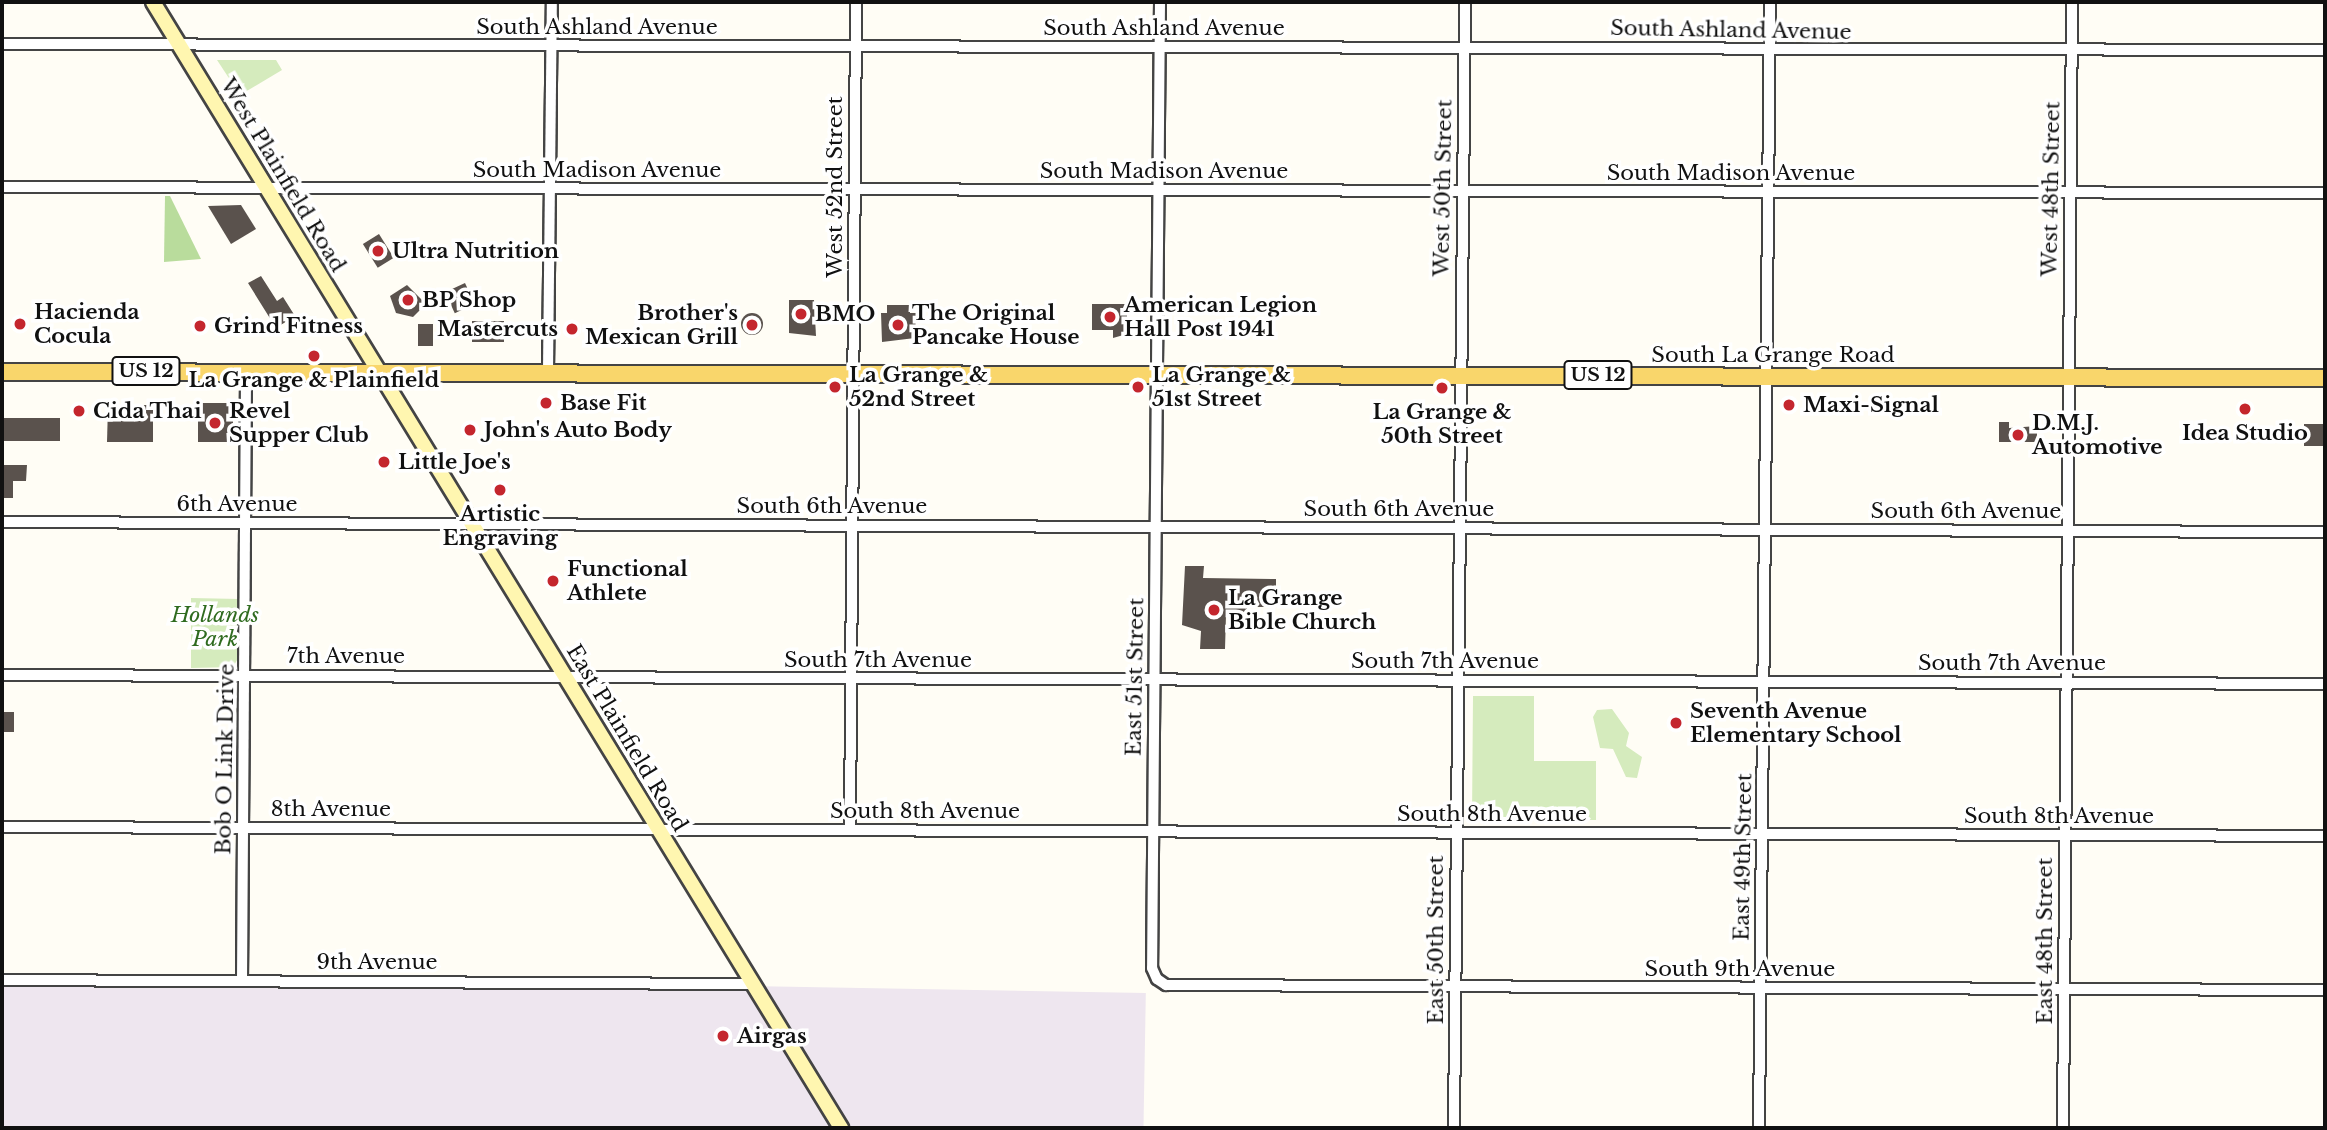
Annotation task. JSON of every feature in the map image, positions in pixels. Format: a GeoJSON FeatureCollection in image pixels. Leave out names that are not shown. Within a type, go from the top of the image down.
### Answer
{"type":"FeatureCollection","features":[{"type":"Feature","properties":{"kind":"main road","name":"West Plainfield Road"},"geometry":{"type":"LineString","coordinates":[[153,2],[269,188],[377,370]]}},
{"type":"Feature","properties":{"kind":"main road","name":"South La Grange Road"},"geometry":{"type":"LineString","coordinates":[[2,372],[377,370],[2325,378]]}},
{"type":"Feature","properties":{"kind":"main road","name":"East Plainfield Road"},"geometry":{"type":"LineString","coordinates":[[377,370],[841,1128]]}},
{"type":"Feature","properties":{"kind":"street"},"geometry":{"type":"LineString","coordinates":[[548,371],[552,2]]}},
{"type":"Feature","properties":{"kind":"street","name":"West 52nd Street"},"geometry":{"type":"LineString","coordinates":[[850,830],[856,2]]}},
{"type":"Feature","properties":{"kind":"street","name":"East 51st Street"},"geometry":{"type":"LineString","coordinates":[[1157,979],[1153,831],[1160,2]]}},
{"type":"Feature","properties":{"kind":"street","name":"West 50th Street"},"geometry":{"type":"LineString","coordinates":[[1460,374],[1465,2]]}},
{"type":"Feature","properties":{"kind":"street","name":"East 49th Street"},"geometry":{"type":"LineString","coordinates":[[1759,1128],[1770,2]]}},
{"type":"Feature","properties":{"kind":"street","name":"West 48th Street"},"geometry":{"type":"LineString","coordinates":[[2069,377],[2073,2]]}},
{"type":"Feature","properties":{"kind":"street","name":"South Ashland Avenue"},"geometry":{"type":"LineString","coordinates":[[2,44],[1465,47],[2072,52],[2325,50]]}},
{"type":"Feature","properties":{"kind":"street","name":"South Madison Avenue"},"geometry":{"type":"LineString","coordinates":[[2,187],[1768,191],[2069,195],[2325,193]]}},
{"type":"Feature","properties":{"kind":"street","name":"Bob O Link Drive"},"geometry":{"type":"LineString","coordinates":[[242,981],[246,370]]}},
{"type":"Feature","properties":{"kind":"street","name":"East 50th Street"},"geometry":{"type":"LineString","coordinates":[[1454,1128],[1460,374]]}},
{"type":"Feature","properties":{"kind":"street","name":"East 48th Street"},"geometry":{"type":"LineString","coordinates":[[2063,1128],[2069,377]]}},
{"type":"Feature","properties":{"kind":"street","name":"6th Avenue"},"geometry":{"type":"LineString","coordinates":[[2,522],[472,524]]}},
{"type":"Feature","properties":{"kind":"street","name":"South 6th Avenue"},"geometry":{"type":"LineString","coordinates":[[472,524],[2325,532]]}},
{"type":"Feature","properties":{"kind":"street","name":"7th Avenue"},"geometry":{"type":"LineString","coordinates":[[2,675],[564,676]]}},
{"type":"Feature","properties":{"kind":"street","name":"South 7th Avenue"},"geometry":{"type":"LineString","coordinates":[[564,676],[852,680],[2325,684]]}},
{"type":"Feature","properties":{"kind":"street","name":"8th Avenue"},"geometry":{"type":"LineString","coordinates":[[2,827],[659,831]]}},
{"type":"Feature","properties":{"kind":"street","name":"South 8th Avenue"},"geometry":{"type":"LineString","coordinates":[[659,831],[2325,836]]}},
{"type":"Feature","properties":{"kind":"street","name":"South 9th Avenue"},"geometry":{"type":"LineString","coordinates":[[1157,979],[1166,985],[2325,990]]}},
{"type":"Feature","properties":{"kind":"street","name":"9th Avenue"},"geometry":{"type":"LineString","coordinates":[[2,980],[753,984]]}},
{"type":"Feature","properties":{"kind":"shaded area"},"geometry":{"type":"Polygon","coordinates":[[[2,973],[1146,993],[1143,1128],[2,1128],[2,973]]]}},
{"type":"Feature","properties":{"kind":"green space"},"geometry":{"type":"Polygon","coordinates":[[[217,60],[276,60],[282,70],[240,95],[217,60]]]}},
{"type":"Feature","properties":{"kind":"green space"},"geometry":{"type":"Polygon","coordinates":[[[165,196],[170,196],[201,259],[164,262],[165,196]]]}},
{"type":"Feature","properties":{"kind":"green space","name":"Hollands Park"},"geometry":{"type":"Polygon","coordinates":[[[191,598],[240,599],[240,655],[233,667],[191,668],[191,598]]]}},
{"type":"Feature","properties":{"kind":"green space"},"geometry":{"type":"Polygon","coordinates":[[[1473,696],[1534,696],[1534,761],[1596,761],[1596,820],[1472,819],[1473,696]]]}},
{"type":"Feature","properties":{"kind":"green space"},"geometry":{"type":"Polygon","coordinates":[[[1612,709],[1629,733],[1626,746],[1642,757],[1637,778],[1626,777],[1613,749],[1600,748],[1593,717],[1597,710],[1612,709]]]}},
{"type":"Feature","properties":{"kind":"building"},"geometry":{"type":"Polygon","coordinates":[[[241,205],[256,229],[231,244],[208,206],[241,205]]]}},
{"type":"Feature","properties":{"kind":"building","name":"Ultra Nutrition"},"geometry":{"type":"Polygon","coordinates":[[[379,234],[394,258],[378,268],[363,244],[379,234]]]}},
{"type":"Feature","properties":{"kind":"building"},"geometry":{"type":"Polygon","coordinates":[[[261,276],[277,301],[283,297],[295,316],[276,328],[248,283],[261,276]]]}},
{"type":"Feature","properties":{"kind":"building"},"geometry":{"type":"Polygon","coordinates":[[[465,283],[475,304],[455,313],[445,292],[465,283]]]}},
{"type":"Feature","properties":{"kind":"building","name":"BP Shop"},"geometry":{"type":"Polygon","coordinates":[[[407,285],[426,304],[413,317],[396,313],[390,296],[407,285]]]}},
{"type":"Feature","properties":{"kind":"building","name":"BMO"},"geometry":{"type":"Polygon","coordinates":[[[789,300],[814,300],[816,336],[789,333],[789,300]]]}},
{"type":"Feature","properties":{"kind":"building","name":"American Legion Hall Post 1941"},"geometry":{"type":"Polygon","coordinates":[[[1092,304],[1127,304],[1127,334],[1113,338],[1113,330],[1092,330],[1092,304]]]}},
{"type":"Feature","properties":{"kind":"building","name":"The Original Pancake House"},"geometry":{"type":"Polygon","coordinates":[[[887,305],[910,305],[910,313],[916,313],[915,338],[882,342],[881,313],[887,313],[887,305]]]}},
{"type":"Feature","properties":{"kind":"building","name":"Brother's Mexican Grill"},"geometry":{"type":"Polygon","coordinates":[[[752,313],[760,316],[763,324],[760,332],[752,335],[744,332],[741,324],[744,316],[752,313]]]}},
{"type":"Feature","properties":{"kind":"building"},"geometry":{"type":"Polygon","coordinates":[[[472,321],[504,321],[504,342],[472,342],[472,321]]]}},
{"type":"Feature","properties":{"kind":"building"},"geometry":{"type":"Polygon","coordinates":[[[418,324],[433,324],[433,346],[418,346],[418,324]]]}},
{"type":"Feature","properties":{"kind":"building","name":"Revel Supper Club"},"geometry":{"type":"Polygon","coordinates":[[[198,403],[233,403],[233,442],[198,442],[198,403]]]}},
{"type":"Feature","properties":{"kind":"building"},"geometry":{"type":"Polygon","coordinates":[[[153,405],[153,442],[107,442],[108,406],[153,405]]]}},
{"type":"Feature","properties":{"kind":"building"},"geometry":{"type":"Polygon","coordinates":[[[2,418],[60,418],[60,441],[2,441],[2,418]]]}},
{"type":"Feature","properties":{"kind":"building","name":"D.M.J. Automotive"},"geometry":{"type":"Polygon","coordinates":[[[1999,422],[2009,422],[2009,428],[2037,426],[2037,442],[1999,442],[1999,422]]]}},
{"type":"Feature","properties":{"kind":"building"},"geometry":{"type":"Polygon","coordinates":[[[2304,424],[2325,424],[2325,446],[2304,446],[2304,424]]]}},
{"type":"Feature","properties":{"kind":"building"},"geometry":{"type":"Polygon","coordinates":[[[2,465],[27,465],[26,481],[13,481],[13,498],[2,498],[2,465]]]}},
{"type":"Feature","properties":{"kind":"building","name":"La Grange Bible Church"},"geometry":{"type":"Polygon","coordinates":[[[1185,566],[1204,566],[1203,578],[1276,579],[1276,607],[1247,607],[1247,615],[1226,615],[1225,649],[1200,649],[1201,631],[1182,625],[1185,566]]]}},
{"type":"Feature","properties":{"kind":"building"},"geometry":{"type":"Polygon","coordinates":[[[2,712],[14,712],[14,732],[2,732],[2,712]]]}},
{"type":"Feature","properties":{"kind":"place","name":"Ultra Nutrition"},"geometry":{"type":"Point","coordinates":[378,251]}},
{"type":"Feature","properties":{"kind":"place","name":"BP Shop"},"geometry":{"type":"Point","coordinates":[408,300]}},
{"type":"Feature","properties":{"kind":"place","name":"BMO"},"geometry":{"type":"Point","coordinates":[801,314]}},
{"type":"Feature","properties":{"kind":"place","name":"American Legion Hall Post 1941"},"geometry":{"type":"Point","coordinates":[1110,317]}},
{"type":"Feature","properties":{"kind":"place","name":"Hacienda Cocula"},"geometry":{"type":"Point","coordinates":[20,324]}},
{"type":"Feature","properties":{"kind":"place","name":"Brother's Mexican Grill"},"geometry":{"type":"Point","coordinates":[752,325]}},
{"type":"Feature","properties":{"kind":"place","name":"The Original Pancake House"},"geometry":{"type":"Point","coordinates":[898,325]}},
{"type":"Feature","properties":{"kind":"place","name":"Grind Fitness"},"geometry":{"type":"Point","coordinates":[200,326]}},
{"type":"Feature","properties":{"kind":"place","name":"Mastercuts"},"geometry":{"type":"Point","coordinates":[572,329]}},
{"type":"Feature","properties":{"kind":"place","name":"La Grange & Plainfield"},"geometry":{"type":"Point","coordinates":[314,356]}},
{"type":"Feature","properties":{"kind":"place","name":"La Grange & 52nd Street"},"geometry":{"type":"Point","coordinates":[835,387]}},
{"type":"Feature","properties":{"kind":"place","name":"La Grange & 51st Street"},"geometry":{"type":"Point","coordinates":[1138,387]}},
{"type":"Feature","properties":{"kind":"place","name":"La Grange & 50th Street"},"geometry":{"type":"Point","coordinates":[1442,388]}},
{"type":"Feature","properties":{"kind":"place","name":"Base Fit"},"geometry":{"type":"Point","coordinates":[546,403]}},
{"type":"Feature","properties":{"kind":"place","name":"Maxi-Signal"},"geometry":{"type":"Point","coordinates":[1789,405]}},
{"type":"Feature","properties":{"kind":"place","name":"Idea Studio"},"geometry":{"type":"Point","coordinates":[2245,409]}},
{"type":"Feature","properties":{"kind":"place","name":"Cida Thai"},"geometry":{"type":"Point","coordinates":[79,411]}},
{"type":"Feature","properties":{"kind":"place","name":"Revel Supper Club"},"geometry":{"type":"Point","coordinates":[215,423]}},
{"type":"Feature","properties":{"kind":"place","name":"John's Auto Body"},"geometry":{"type":"Point","coordinates":[470,430]}},
{"type":"Feature","properties":{"kind":"place","name":"D.M.J. Automotive"},"geometry":{"type":"Point","coordinates":[2018,435]}},
{"type":"Feature","properties":{"kind":"place","name":"Little Joe's"},"geometry":{"type":"Point","coordinates":[384,462]}},
{"type":"Feature","properties":{"kind":"place","name":"Artistic Engraving"},"geometry":{"type":"Point","coordinates":[500,490]}},
{"type":"Feature","properties":{"kind":"place","name":"Functional Athlete"},"geometry":{"type":"Point","coordinates":[553,581]}},
{"type":"Feature","properties":{"kind":"place","name":"La Grange Bible Church"},"geometry":{"type":"Point","coordinates":[1214,610]}},
{"type":"Feature","properties":{"kind":"place","name":"Seventh Avenue Elementary School"},"geometry":{"type":"Point","coordinates":[1676,723]}},
{"type":"Feature","properties":{"kind":"place","name":"Airgas"},"geometry":{"type":"Point","coordinates":[723,1036]}}]}
